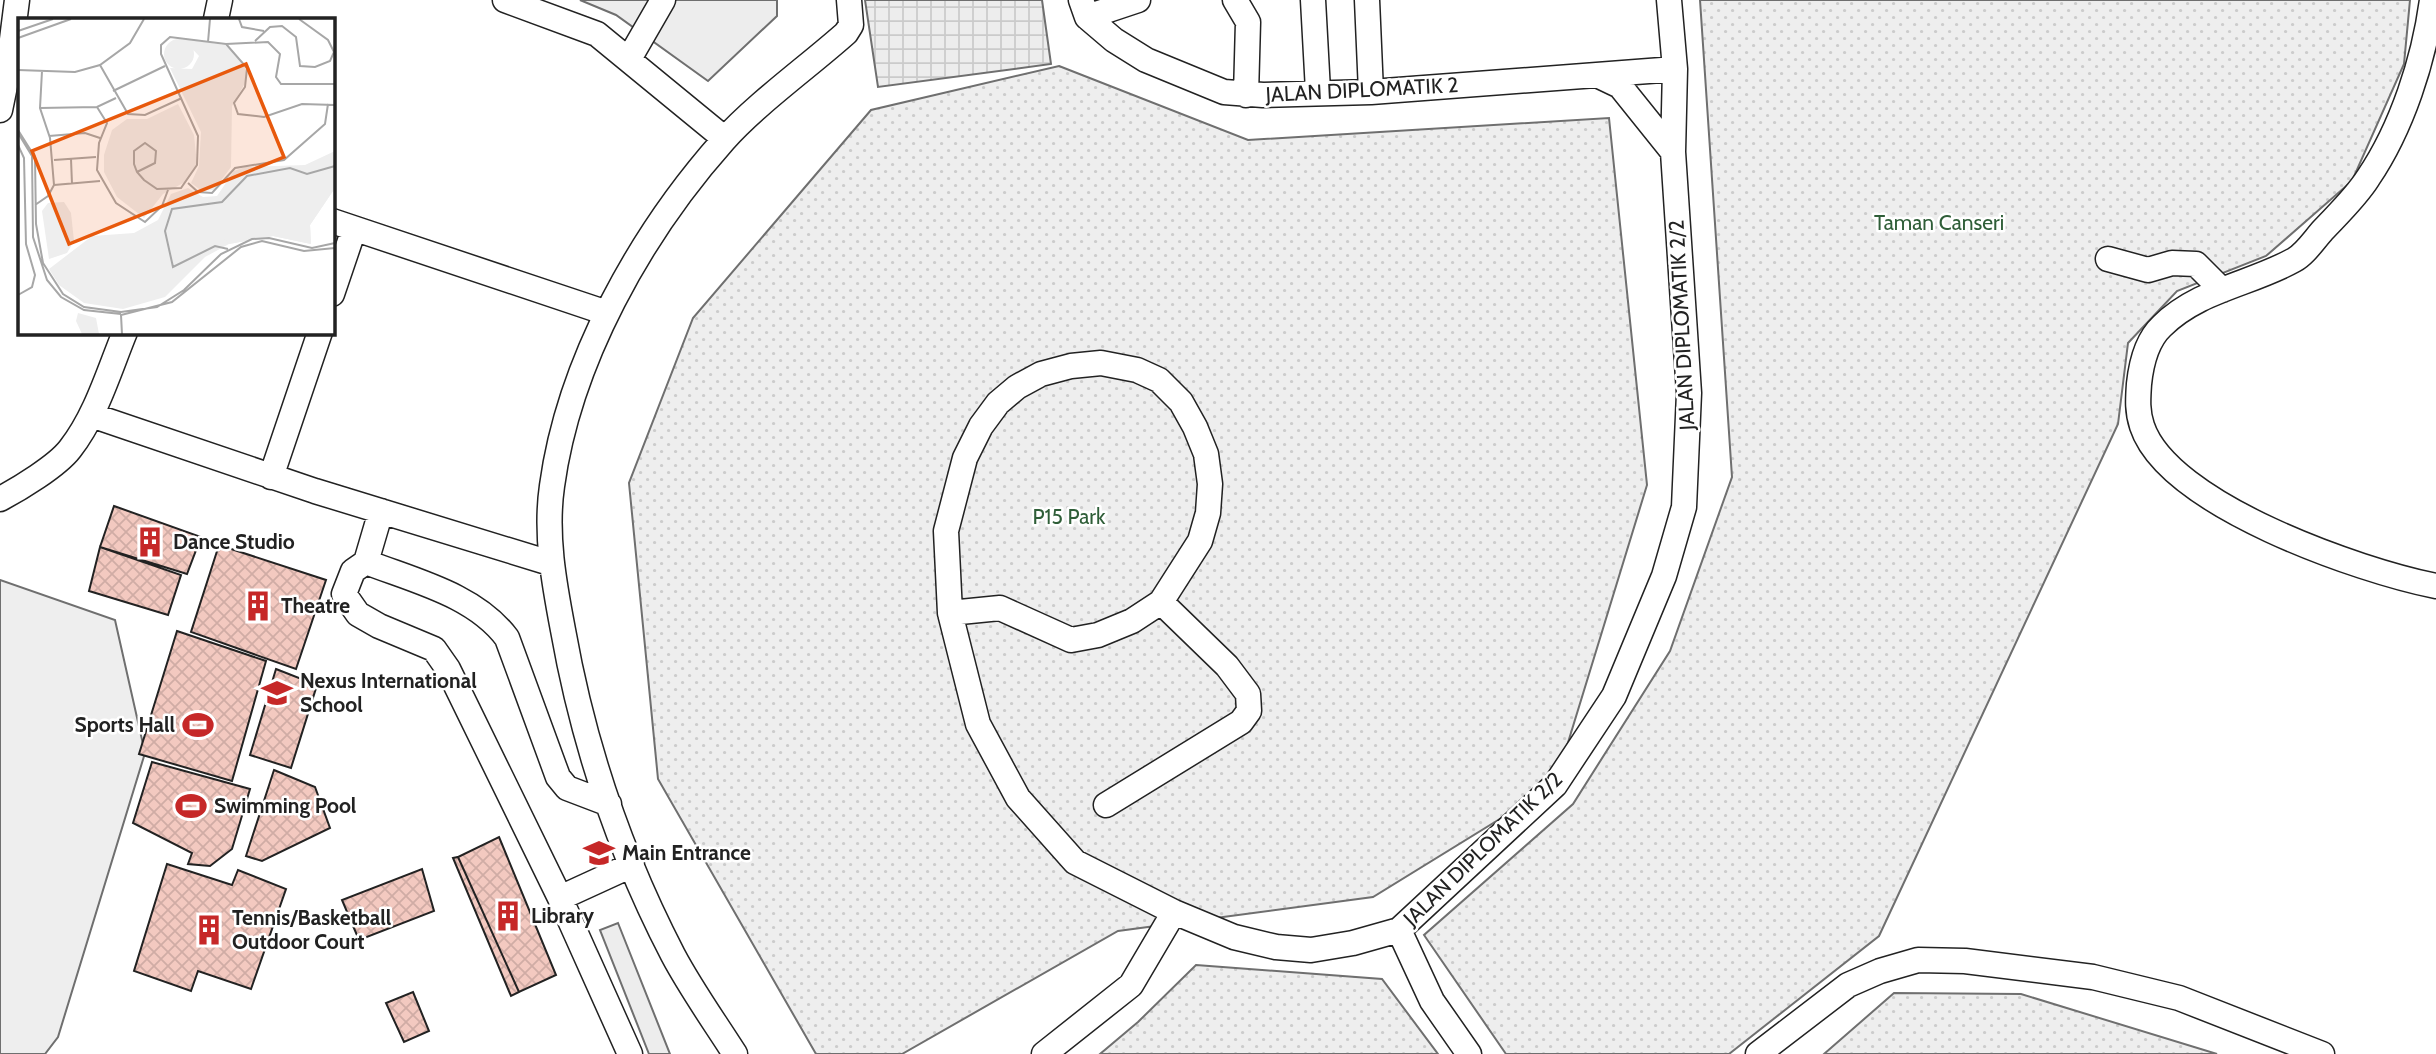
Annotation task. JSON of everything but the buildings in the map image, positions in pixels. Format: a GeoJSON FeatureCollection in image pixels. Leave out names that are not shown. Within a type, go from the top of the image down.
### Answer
{"type":"FeatureCollection","features":[{"type":"Feature","properties":{"kind":"street"},"geometry":{"type":"LineString","coordinates":[[0,110],[8,71],[16,0]]}},
{"type":"Feature","properties":{"kind":"street"},"geometry":{"type":"LineString","coordinates":[[216,18],[220,0]]}},
{"type":"Feature","properties":{"kind":"street"},"geometry":{"type":"LineString","coordinates":[[505,0],[597,34],[725,139]]}},
{"type":"Feature","properties":{"kind":"street"},"geometry":{"type":"LineString","coordinates":[[629,59],[663,0]]}},
{"type":"Feature","properties":{"kind":"street"},"geometry":{"type":"LineString","coordinates":[[735,1054],[674,956],[632,864],[609,804],[574,695],[550,563],[551,488],[572,397],[607,313],[655,233],[725,139],[846,33],[851,25],[849,0]]}},
{"type":"Feature","properties":{"kind":"street"},"geometry":{"type":"LineString","coordinates":[[1084,8],[1138,0]]}},
{"type":"Feature","properties":{"kind":"street"},"geometry":{"type":"LineString","coordinates":[[1235,0],[1248,22],[1246,94]]}},
{"type":"Feature","properties":{"kind":"street"},"geometry":{"type":"LineString","coordinates":[[1313,0],[1318,92]]}},
{"type":"Feature","properties":{"kind":"street"},"geometry":{"type":"LineString","coordinates":[[1367,0],[1371,92]]}},
{"type":"Feature","properties":{"kind":"street","name":"JALAN DIPLOMATIK 2/2"},"geometry":{"type":"LineString","coordinates":[[950,613],[980,607],[1000,608],[1071,640],[1098,635],[1120,626],[1161,602],[1200,541],[1208,513],[1210,484],[1206,454],[1181,402],[1159,380],[1137,370],[1101,363],[1071,366],[1041,374],[998,403],[981,426],[965,458],[946,531],[950,613],[978,724],[1018,798],[1075,862],[1174,912],[1234,937],[1276,947],[1311,950],[1353,943],[1399,930],[1555,785],[1614,696],[1664,576],[1684,508],[1689,393],[1672,152],[1675,69],[1669,0]]}},
{"type":"Feature","properties":{"kind":"street"},"geometry":{"type":"LineString","coordinates":[[2432,0],[2427,37],[2400,116],[2368,178],[2296,259],[2194,301],[2160,327],[2146,351],[2137,404],[2143,428],[2180,477],[2226,506],[2344,562],[2436,586]]}},
{"type":"Feature","properties":{"kind":"street","name":"JALAN DIPLOMATIK 2"},"geometry":{"type":"LineString","coordinates":[[1084,8],[1114,40],[1146,60],[1224,92],[1371,92],[1675,69]]}},
{"type":"Feature","properties":{"kind":"street"},"geometry":{"type":"LineString","coordinates":[[1597,75],[1620,86],[1672,152]]}},
{"type":"Feature","properties":{"kind":"street"},"geometry":{"type":"LineString","coordinates":[[334,281],[343,225],[607,313]]}},
{"type":"Feature","properties":{"kind":"street"},"geometry":{"type":"LineString","coordinates":[[2108,259],[2148,270],[2172,263],[2196,264],[2222,290]]}},
{"type":"Feature","properties":{"kind":"street"},"geometry":{"type":"LineString","coordinates":[[0,499],[69,451],[90,415],[124,334]]}},
{"type":"Feature","properties":{"kind":"street"},"geometry":{"type":"LineString","coordinates":[[271,477],[319,334]]}},
{"type":"Feature","properties":{"kind":"street"},"geometry":{"type":"LineString","coordinates":[[90,415],[271,477],[550,563]]}},
{"type":"Feature","properties":{"kind":"street"},"geometry":{"type":"LineString","coordinates":[[381,511],[366,562],[354,571],[344,594],[358,614],[379,626],[435,649],[462,694],[560,898],[629,1054]]}},
{"type":"Feature","properties":{"kind":"street"},"geometry":{"type":"LineString","coordinates":[[366,562],[475,606],[493,619],[508,638],[558,777],[567,788],[609,804]]}},
{"type":"Feature","properties":{"kind":"street"},"geometry":{"type":"LineString","coordinates":[[1106,805],[1241,722],[1249,711],[1248,694],[1227,666],[1161,602]]}},
{"type":"Feature","properties":{"kind":"street"},"geometry":{"type":"LineString","coordinates":[[560,898],[632,864]]}},
{"type":"Feature","properties":{"kind":"street"},"geometry":{"type":"LineString","coordinates":[[1044,1054],[1131,985],[1174,912]]}},
{"type":"Feature","properties":{"kind":"street"},"geometry":{"type":"LineString","coordinates":[[1399,930],[1432,1001],[1469,1054]]}},
{"type":"Feature","properties":{"kind":"street"},"geometry":{"type":"LineString","coordinates":[[1758,1054],[1848,985],[1880,971],[1918,960],[1965,961],[2094,977],[2179,998],[2322,1054]]}},
{"type":"Feature","properties":{"kind":"green space","name":"Taman Canseri"},"geometry":{"type":"Polygon","coordinates":[[[1700,0],[2410,0],[2404,64],[2352,181],[2266,256],[2177,291],[2128,343],[2118,424],[1879,936],[1729,1054],[1506,1054],[1424,935],[1573,804],[1670,651],[1732,477],[1700,0]]]}},
{"type":"Feature","properties":{"kind":"green space","name":"P15 Park"},"geometry":{"type":"Polygon","coordinates":[[[1059,66],[1248,140],[1609,118],[1647,485],[1555,785],[1373,897],[1118,931],[902,1054],[816,1054],[658,779],[629,483],[693,318],[871,110],[1059,66]]]}},
{"type":"Feature","properties":{"kind":"green space"},"geometry":{"type":"Polygon","coordinates":[[[0,580],[115,620],[145,753],[58,1037],[45,1054],[0,1054],[0,580]]]}},
{"type":"Feature","properties":{"kind":"green space"},"geometry":{"type":"Polygon","coordinates":[[[1196,965],[1382,979],[1438,1054],[1100,1054],[1138,1022],[1196,965]]]}},
{"type":"Feature","properties":{"kind":"green space"},"geometry":{"type":"Polygon","coordinates":[[[1894,993],[2021,994],[2217,1054],[1824,1054],[1894,993]]]}},
{"type":"Feature","properties":{"kind":"shaded area"},"geometry":{"type":"Polygon","coordinates":[[[580,0],[777,0],[777,16],[708,81],[616,15],[580,0]]]}},
{"type":"Feature","properties":{"kind":"shaded area"},"geometry":{"type":"Polygon","coordinates":[[[865,0],[1042,0],[1051,64],[878,87],[865,0]]]}},
{"type":"Feature","properties":{"kind":"shaded area"},"geometry":{"type":"Polygon","coordinates":[[[618,923],[670,1054],[649,1054],[600,930],[618,923]]]}},
{"type":"Feature","properties":{"kind":"place","name":"Dance Studio"},"geometry":{"type":"Point","coordinates":[150,542]}},
{"type":"Feature","properties":{"kind":"place","name":"Theatre"},"geometry":{"type":"Point","coordinates":[258,606]}},
{"type":"Feature","properties":{"kind":"place","name":"Nexus International School"},"geometry":{"type":"Point","coordinates":[277,693]}},
{"type":"Feature","properties":{"kind":"place","name":"Sports Hall"},"geometry":{"type":"Point","coordinates":[198,725]}},
{"type":"Feature","properties":{"kind":"place","name":"Swimming Pool"},"geometry":{"type":"Point","coordinates":[191,806]}},
{"type":"Feature","properties":{"kind":"place","name":"Main Entrance"},"geometry":{"type":"Point","coordinates":[599,853]}},
{"type":"Feature","properties":{"kind":"place","name":"Library"},"geometry":{"type":"Point","coordinates":[508,916]}},
{"type":"Feature","properties":{"kind":"place","name":"Tennis/Basketball Outdoor Court"},"geometry":{"type":"Point","coordinates":[209,930]}}]}
